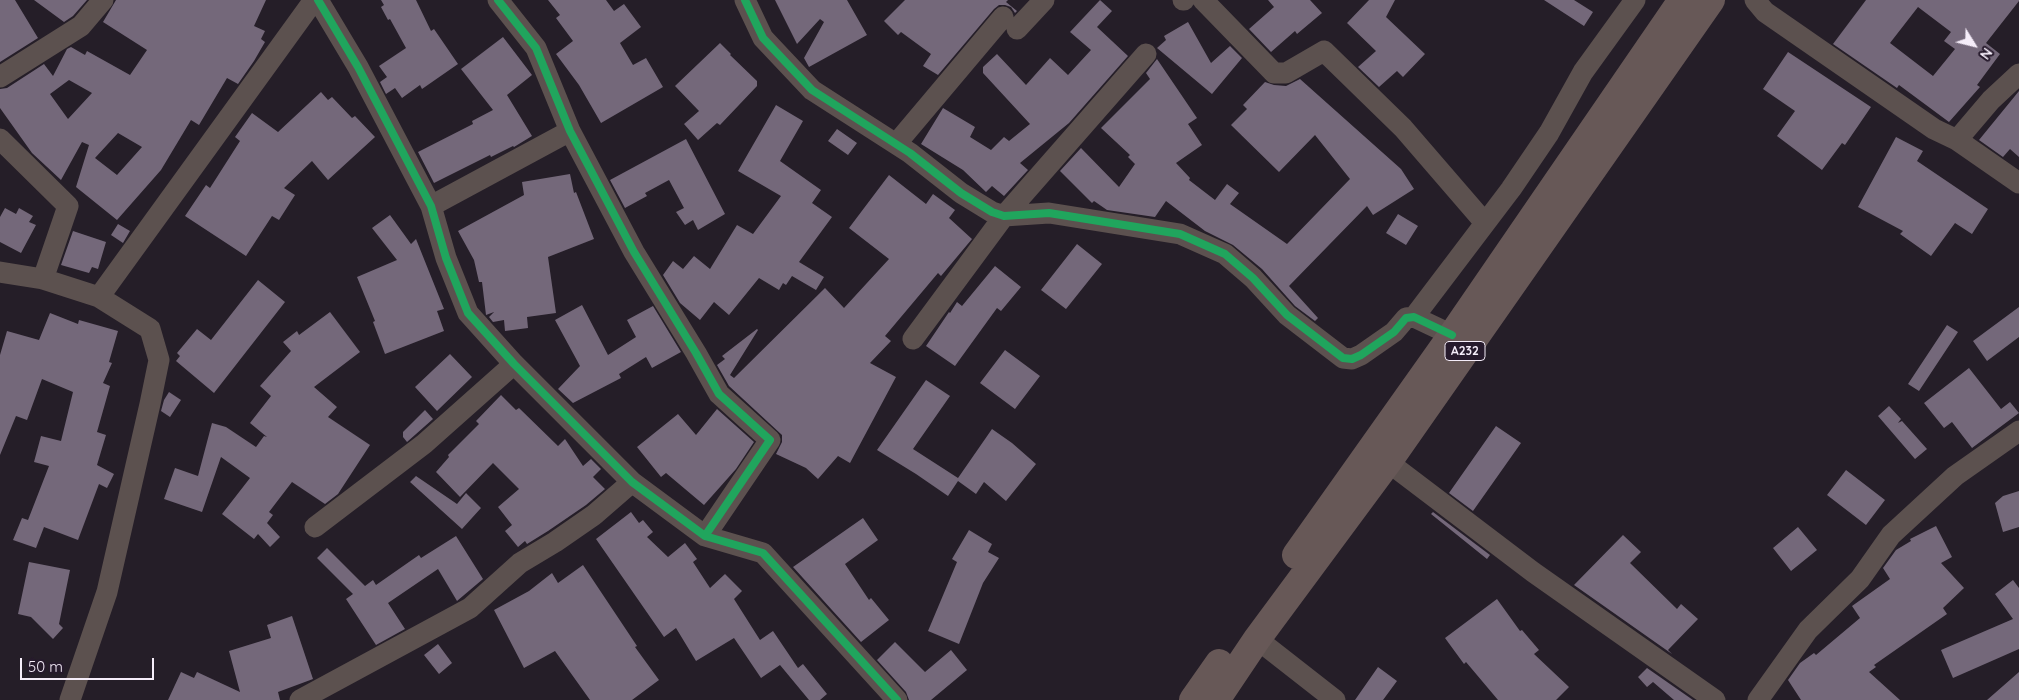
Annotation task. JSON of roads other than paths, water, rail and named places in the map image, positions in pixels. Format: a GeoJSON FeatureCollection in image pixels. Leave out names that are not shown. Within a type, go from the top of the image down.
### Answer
{"type":"FeatureCollection","features":[{"type":"Feature","properties":{"kind":"highway","name":"A232"},"geometry":{"type":"LineString","coordinates":[[1216,700],[1257,639],[1388,462],[1514,263],[1566,170],[1682,0]]}},
{"type":"Feature","properties":{"kind":"highway","name":"A232"},"geometry":{"type":"LineString","coordinates":[[1193,700],[1452,335],[1514,263],[1711,0]]}},
{"type":"Feature","properties":{"kind":"street"},"geometry":{"type":"LineString","coordinates":[[0,77],[81,26],[103,0]]}},
{"type":"Feature","properties":{"kind":"street"},"geometry":{"type":"LineString","coordinates":[[99,296],[314,0]]}},
{"type":"Feature","properties":{"kind":"street"},"geometry":{"type":"LineString","coordinates":[[318,0],[358,67],[431,206],[446,258],[468,313],[514,364],[632,482],[705,536],[763,553],[897,700]]}},
{"type":"Feature","properties":{"kind":"street"},"geometry":{"type":"LineString","coordinates":[[498,0],[536,48],[570,130],[634,252],[719,394],[770,440],[705,536]]}},
{"type":"Feature","properties":{"kind":"street"},"geometry":{"type":"LineString","coordinates":[[745,0],[763,38],[812,90],[910,153],[961,193],[992,212],[1004,216],[1049,213],[1180,234],[1225,254],[1253,278],[1288,314],[1342,358],[1352,359],[1361,355],[1394,332],[1406,318],[1414,317],[1452,335]]}},
{"type":"Feature","properties":{"kind":"street"},"geometry":{"type":"LineString","coordinates":[[896,144],[1010,23],[1044,0]]}},
{"type":"Feature","properties":{"kind":"street"},"geometry":{"type":"LineString","coordinates":[[1204,0],[1274,74],[1286,73],[1324,51],[1403,128],[1485,223]]}},
{"type":"Feature","properties":{"kind":"street"},"geometry":{"type":"LineString","coordinates":[[1414,317],[1485,223],[1549,133],[1582,72],[1635,0]]}},
{"type":"Feature","properties":{"kind":"street"},"geometry":{"type":"LineString","coordinates":[[1755,0],[1765,12],[1934,129],[1956,140],[2019,183]]}},
{"type":"Feature","properties":{"kind":"street"},"geometry":{"type":"LineString","coordinates":[[913,339],[1004,216],[1146,54]]}},
{"type":"Feature","properties":{"kind":"street"},"geometry":{"type":"LineString","coordinates":[[1956,140],[1992,100],[2019,74]]}},
{"type":"Feature","properties":{"kind":"street"},"geometry":{"type":"LineString","coordinates":[[431,206],[570,130]]}},
{"type":"Feature","properties":{"kind":"street"},"geometry":{"type":"LineString","coordinates":[[0,140],[68,206],[44,279]]}},
{"type":"Feature","properties":{"kind":"street"},"geometry":{"type":"LineString","coordinates":[[1535,153],[1566,170]]}},
{"type":"Feature","properties":{"kind":"street"},"geometry":{"type":"LineString","coordinates":[[0,272],[44,279],[99,296],[150,329],[158,360],[150,404],[107,592],[70,700]]}},
{"type":"Feature","properties":{"kind":"street"},"geometry":{"type":"LineString","coordinates":[[315,527],[424,444],[514,364]]}},
{"type":"Feature","properties":{"kind":"street"},"geometry":{"type":"LineString","coordinates":[[1758,700],[1808,630],[1860,579],[1891,535],[1955,476],[2019,431]]}},
{"type":"Feature","properties":{"kind":"street"},"geometry":{"type":"LineString","coordinates":[[1388,462],[1533,572],[1707,698]]}},
{"type":"Feature","properties":{"kind":"street"},"geometry":{"type":"LineString","coordinates":[[300,700],[470,608],[520,563],[594,515],[632,482]]}},
{"type":"Feature","properties":{"kind":"street"},"geometry":{"type":"LineString","coordinates":[[1257,639],[1335,700]]}}]}
